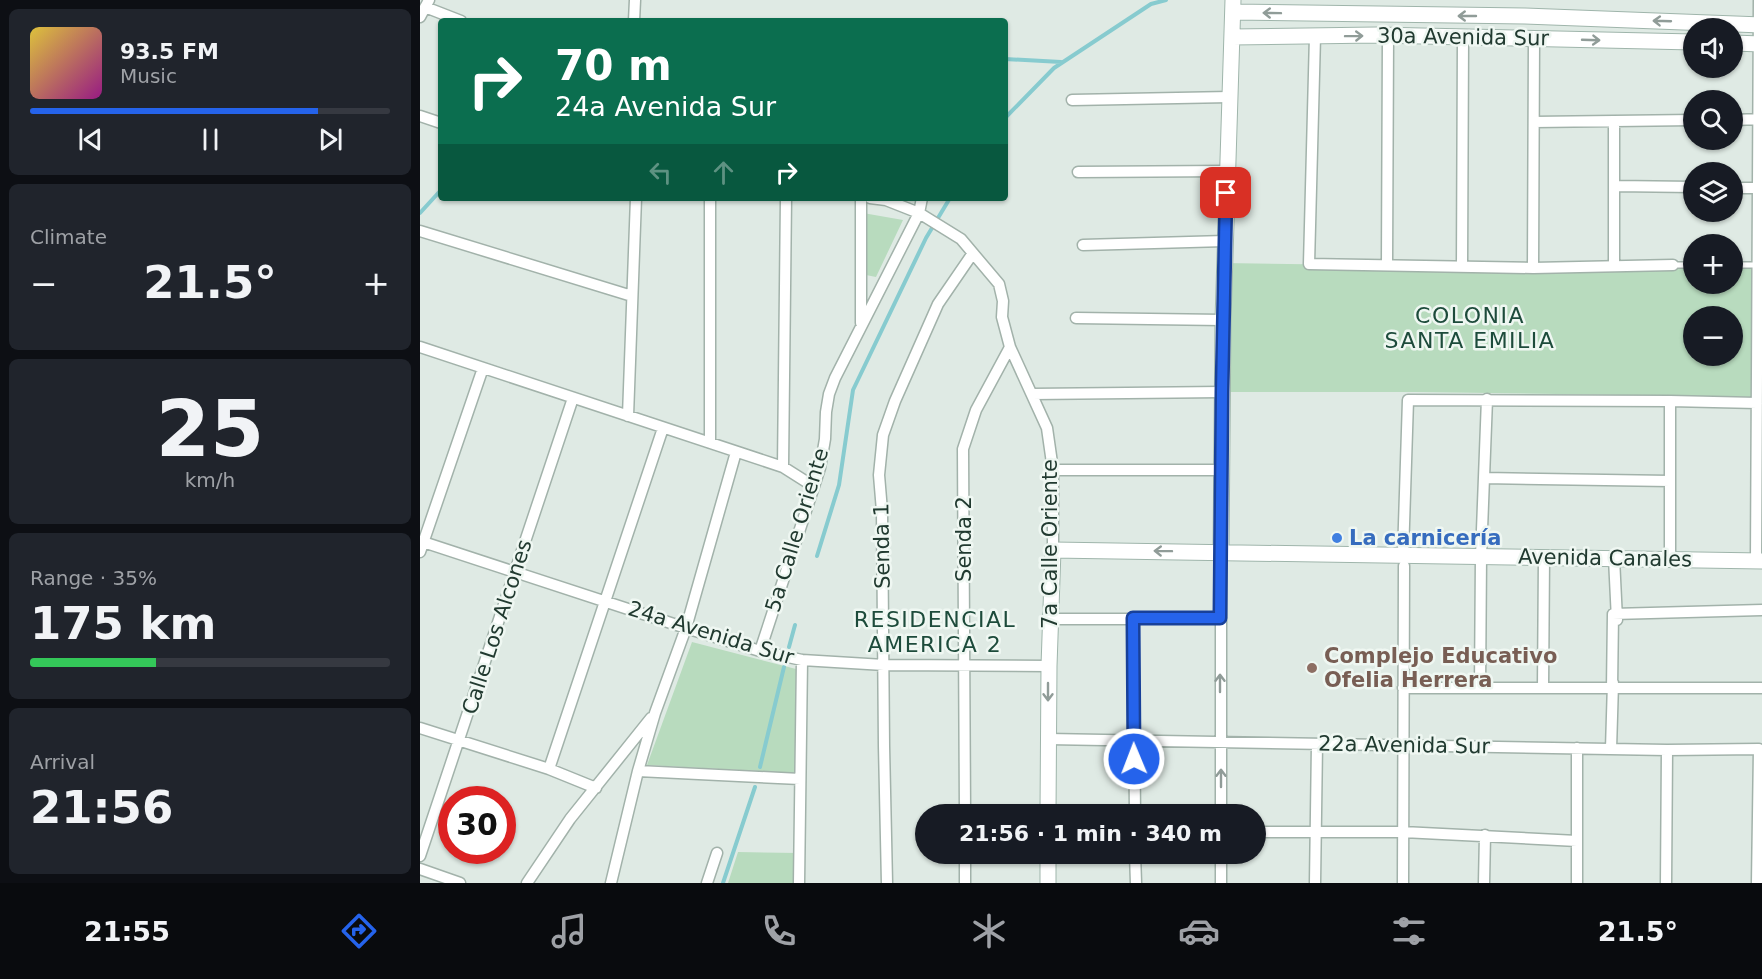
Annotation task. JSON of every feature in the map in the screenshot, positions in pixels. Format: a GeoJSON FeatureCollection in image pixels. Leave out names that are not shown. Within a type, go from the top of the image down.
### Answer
{"type":"FeatureCollection","features":[{"type":"Feature","properties":{"kind":"street"},"geometry":{"type":"LineString","coordinates":[[634,18],[635,0]]}},
{"type":"Feature","properties":{"kind":"street"},"geometry":{"type":"LineString","coordinates":[[1759,0],[1761,25],[1757,403],[1759,560]]}},
{"type":"Feature","properties":{"kind":"street"},"geometry":{"type":"LineString","coordinates":[[1221,804],[1223,320],[1233,6]]}},
{"type":"Feature","properties":{"kind":"street","name":"30a Avenida Sur"},"geometry":{"type":"LineString","coordinates":[[1233,6],[1412,16],[1525,16],[1761,25]]}},
{"type":"Feature","properties":{"kind":"street"},"geometry":{"type":"LineString","coordinates":[[425,8],[453,18]]}},
{"type":"Feature","properties":{"kind":"street"},"geometry":{"type":"LineString","coordinates":[[1411,36],[1412,16]]}},
{"type":"Feature","properties":{"kind":"street"},"geometry":{"type":"LineString","coordinates":[[1315,36],[1309,264],[1533,268],[1672,265]]}},
{"type":"Feature","properties":{"kind":"street"},"geometry":{"type":"LineString","coordinates":[[1387,265],[1388,36]]}},
{"type":"Feature","properties":{"kind":"street","name":"30a Avenida Sur"},"geometry":{"type":"LineString","coordinates":[[1232,37],[1411,36],[1683,42]]}},
{"type":"Feature","properties":{"kind":"street"},"geometry":{"type":"LineString","coordinates":[[1462,267],[1463,37]]}},
{"type":"Feature","properties":{"kind":"street"},"geometry":{"type":"LineString","coordinates":[[1533,268],[1534,39]]}},
{"type":"Feature","properties":{"kind":"street"},"geometry":{"type":"LineString","coordinates":[[1743,43],[1761,44]]}},
{"type":"Feature","properties":{"kind":"street"},"geometry":{"type":"LineString","coordinates":[[1072,100],[1230,97]]}},
{"type":"Feature","properties":{"kind":"street"},"geometry":{"type":"LineString","coordinates":[[420,116],[438,122]]}},
{"type":"Feature","properties":{"kind":"street"},"geometry":{"type":"LineString","coordinates":[[1743,120],[1760,119]]}},
{"type":"Feature","properties":{"kind":"street"},"geometry":{"type":"LineString","coordinates":[[1534,122],[1683,120]]}},
{"type":"Feature","properties":{"kind":"street"},"geometry":{"type":"LineString","coordinates":[[1614,121],[1614,266]]}},
{"type":"Feature","properties":{"kind":"street"},"geometry":{"type":"LineString","coordinates":[[1078,172],[1227,171]]}},
{"type":"Feature","properties":{"kind":"street"},"geometry":{"type":"LineString","coordinates":[[1615,186],[1683,187]]}},
{"type":"Feature","properties":{"kind":"street"},"geometry":{"type":"LineString","coordinates":[[1743,188],[1758,188]]}},
{"type":"Feature","properties":{"kind":"street"},"geometry":{"type":"LineString","coordinates":[[628,416],[636,201]]}},
{"type":"Feature","properties":{"kind":"street"},"geometry":{"type":"LineString","coordinates":[[710,201],[710,443]]}},
{"type":"Feature","properties":{"kind":"street"},"geometry":{"type":"LineString","coordinates":[[783,467],[786,201]]}},
{"type":"Feature","properties":{"kind":"street"},"geometry":{"type":"LineString","coordinates":[[861,201],[861,327]]}},
{"type":"Feature","properties":{"kind":"street","name":"7a Calle Oriente"},"geometry":{"type":"LineString","coordinates":[[889,201],[924,215],[961,239],[999,284],[1003,301],[1002,317],[1010,346],[1047,428],[1053,470],[1053,550],[1048,666],[1048,804]]}},
{"type":"Feature","properties":{"kind":"street","name":"5a Calle Oriente"},"geometry":{"type":"LineString","coordinates":[[760,651],[824,453],[829,394],[861,327],[924,215],[922,201]]}},
{"type":"Feature","properties":{"kind":"street"},"geometry":{"type":"LineString","coordinates":[[420,231],[632,296]]}},
{"type":"Feature","properties":{"kind":"street"},"geometry":{"type":"LineString","coordinates":[[1083,245],[1225,241]]}},
{"type":"Feature","properties":{"kind":"street","name":"Senda 1"},"geometry":{"type":"LineString","coordinates":[[887,883],[882,511],[879,475],[883,435],[895,401],[938,304],[973,253]]}},
{"type":"Feature","properties":{"kind":"street"},"geometry":{"type":"LineString","coordinates":[[1076,318],[1223,320]]}},
{"type":"Feature","properties":{"kind":"street","name":"Senda 2"},"geometry":{"type":"LineString","coordinates":[[965,804],[963,449],[976,410],[1010,346]]}},
{"type":"Feature","properties":{"kind":"street"},"geometry":{"type":"LineString","coordinates":[[420,347],[783,467],[813,486]]}},
{"type":"Feature","properties":{"kind":"street"},"geometry":{"type":"LineString","coordinates":[[421,545],[483,368]]}},
{"type":"Feature","properties":{"kind":"street"},"geometry":{"type":"LineString","coordinates":[[1032,394],[1222,392]]}},
{"type":"Feature","properties":{"kind":"street","name":"Calle Los Alcones"},"geometry":{"type":"LineString","coordinates":[[420,856],[573,398]]}},
{"type":"Feature","properties":{"kind":"street"},"geometry":{"type":"LineString","coordinates":[[1480,688],[1481,556],[1487,399]]}},
{"type":"Feature","properties":{"kind":"street"},"geometry":{"type":"LineString","coordinates":[[1403,883],[1404,560],[1408,400],[1757,403]]}},
{"type":"Feature","properties":{"kind":"street"},"geometry":{"type":"LineString","coordinates":[[1670,401],[1670,559]]}},
{"type":"Feature","properties":{"kind":"street"},"geometry":{"type":"LineString","coordinates":[[549,769],[663,428]]}},
{"type":"Feature","properties":{"kind":"street"},"geometry":{"type":"LineString","coordinates":[[611,883],[638,771],[655,713],[686,628],[736,452]]}},
{"type":"Feature","properties":{"kind":"street"},"geometry":{"type":"LineString","coordinates":[[1053,470],[1221,470]]}},
{"type":"Feature","properties":{"kind":"street"},"geometry":{"type":"LineString","coordinates":[[1484,478],[1670,481]]}},
{"type":"Feature","properties":{"kind":"street","name":"24a Avenida Sur"},"geometry":{"type":"LineString","coordinates":[[421,545],[515,571],[760,651],[802,660],[884,665],[1048,666]]}},
{"type":"Feature","properties":{"kind":"street","name":"Avenida Canales"},"geometry":{"type":"LineString","coordinates":[[1053,550],[1221,552],[1404,560],[1481,556],[1759,560]]}},
{"type":"Feature","properties":{"kind":"street"},"geometry":{"type":"LineString","coordinates":[[1543,688],[1544,557]]}},
{"type":"Feature","properties":{"kind":"street"},"geometry":{"type":"LineString","coordinates":[[1611,749],[1612,688],[1618,613],[1614,558]]}},
{"type":"Feature","properties":{"kind":"street"},"geometry":{"type":"LineString","coordinates":[[1618,613],[1762,610]]}},
{"type":"Feature","properties":{"kind":"street"},"geometry":{"type":"LineString","coordinates":[[1133,618],[1135,804]]}},
{"type":"Feature","properties":{"kind":"street"},"geometry":{"type":"LineString","coordinates":[[1050,619],[1220,618]]}},
{"type":"Feature","properties":{"kind":"street"},"geometry":{"type":"LineString","coordinates":[[799,883],[802,660]]}},
{"type":"Feature","properties":{"kind":"street"},"geometry":{"type":"LineString","coordinates":[[1403,688],[1762,688]]}},
{"type":"Feature","properties":{"kind":"street"},"geometry":{"type":"LineString","coordinates":[[527,883],[570,819],[655,713]]}},
{"type":"Feature","properties":{"kind":"street"},"geometry":{"type":"LineString","coordinates":[[420,728],[549,769],[596,788]]}},
{"type":"Feature","properties":{"kind":"street","name":"22a Avenida Sur"},"geometry":{"type":"LineString","coordinates":[[1048,739],[1667,750],[1761,748]]}},
{"type":"Feature","properties":{"kind":"street"},"geometry":{"type":"LineString","coordinates":[[1316,883],[1317,744]]}},
{"type":"Feature","properties":{"kind":"street"},"geometry":{"type":"LineString","coordinates":[[1577,748],[1577,883]]}},
{"type":"Feature","properties":{"kind":"street"},"geometry":{"type":"LineString","coordinates":[[1757,883],[1761,748]]}},
{"type":"Feature","properties":{"kind":"street"},"geometry":{"type":"LineString","coordinates":[[1666,883],[1667,750]]}},
{"type":"Feature","properties":{"kind":"street"},"geometry":{"type":"LineString","coordinates":[[638,771],[800,779]]}},
{"type":"Feature","properties":{"kind":"street"},"geometry":{"type":"LineString","coordinates":[[1266,832],[1403,832],[1577,841]]}},
{"type":"Feature","properties":{"kind":"street"},"geometry":{"type":"LineString","coordinates":[[1484,883],[1485,836]]}},
{"type":"Feature","properties":{"kind":"street"},"geometry":{"type":"LineString","coordinates":[[707,883],[717,853]]}},
{"type":"Feature","properties":{"kind":"street"},"geometry":{"type":"LineString","coordinates":[[965,864],[965,883]]}},
{"type":"Feature","properties":{"kind":"street"},"geometry":{"type":"LineString","coordinates":[[1048,864],[1048,883]]}},
{"type":"Feature","properties":{"kind":"street"},"geometry":{"type":"LineString","coordinates":[[1136,864],[1136,883]]}},
{"type":"Feature","properties":{"kind":"street"},"geometry":{"type":"LineString","coordinates":[[1221,864],[1221,883]]}},
{"type":"Feature","properties":{"kind":"street"},"geometry":{"type":"LineString","coordinates":[[420,869],[460,883]]}},
{"type":"Feature","properties":{"kind":"lane"},"geometry":{"type":"LineString","coordinates":[[1672,265],[1683,265]]}},
{"type":"Feature","properties":{"kind":"lane"},"geometry":{"type":"LineString","coordinates":[[1743,265],[1760,265]]}},
{"type":"Feature","properties":{"kind":"green space"},"geometry":{"type":"Polygon","coordinates":[[[863,213],[903,220],[876,277],[866,275],[863,213]]]}},
{"type":"Feature","properties":{"kind":"green space"},"geometry":{"type":"Polygon","coordinates":[[[1222,263],[1434,266],[1683,265],[1683,294],[1743,294],[1743,265],[1758,265],[1757,397],[1416,392],[1222,392],[1222,263]]]}},
{"type":"Feature","properties":{"kind":"green space"},"geometry":{"type":"Polygon","coordinates":[[[692,642],[796,669],[795,773],[647,765],[692,642]]]}},
{"type":"Feature","properties":{"kind":"green space"},"geometry":{"type":"Polygon","coordinates":[[[738,852],[799,853],[799,883],[728,883],[738,852]]]}},
{"type":"Feature","properties":{"kind":"waterway"},"geometry":{"type":"LineString","coordinates":[[1008,115],[1054,68],[1151,4],[1166,0]]}},
{"type":"Feature","properties":{"kind":"waterway"},"geometry":{"type":"LineString","coordinates":[[1008,59],[1061,62]]}},
{"type":"Feature","properties":{"kind":"waterway"},"geometry":{"type":"LineString","coordinates":[[420,213],[438,193]]}},
{"type":"Feature","properties":{"kind":"waterway"},"geometry":{"type":"LineString","coordinates":[[817,556],[839,485],[853,390],[926,238],[948,201]]}},
{"type":"Feature","properties":{"kind":"waterway"},"geometry":{"type":"LineString","coordinates":[[789,647],[795,625]]}},
{"type":"Feature","properties":{"kind":"waterway"},"geometry":{"type":"LineString","coordinates":[[760,767],[784,667]]}},
{"type":"Feature","properties":{"kind":"waterway"},"geometry":{"type":"LineString","coordinates":[[723,883],[755,787]]}},
{"type":"Feature","properties":{"kind":"place","name":"La carnicería"},"geometry":{"type":"Point","coordinates":[1337,538]}},
{"type":"Feature","properties":{"kind":"place","name":"Complejo Educativo Ofelia Herrera"},"geometry":{"type":"Point","coordinates":[1312,668]}},
{"type":"Feature","properties":{"kind":"district","name":"COLONIA SANTA EMILIA"},"geometry":{"type":"Point","coordinates":[1470,328]}},
{"type":"Feature","properties":{"kind":"district","name":"RESIDENCIAL AMERICA 2"},"geometry":{"type":"Point","coordinates":[935,632]}},
{"type":"Feature","properties":{"kind":"route"},"geometry":{"type":"LineString","coordinates":[[1134,759],[1133,618],[1220,618],[1226,193]]}}]}
